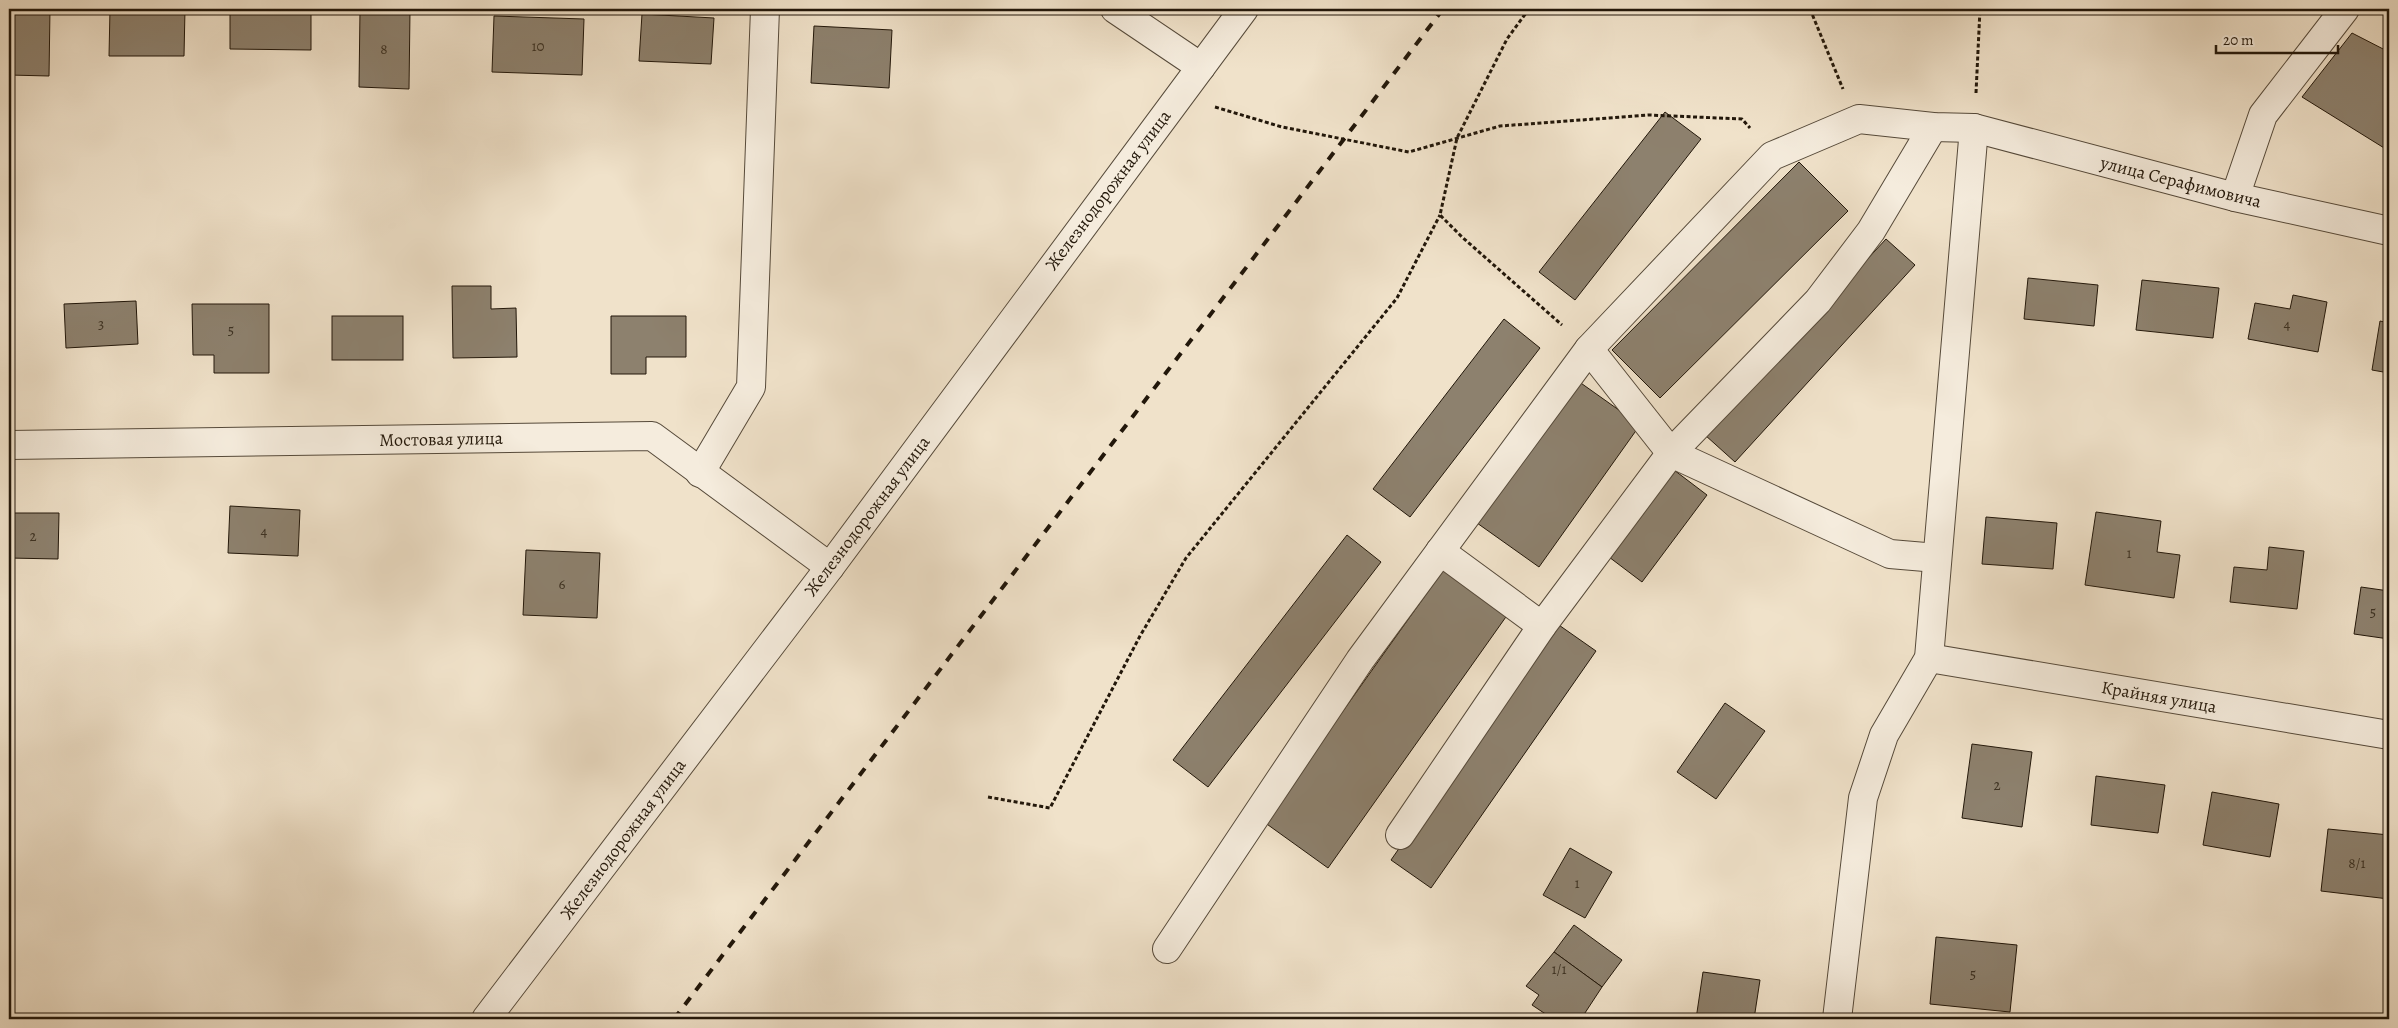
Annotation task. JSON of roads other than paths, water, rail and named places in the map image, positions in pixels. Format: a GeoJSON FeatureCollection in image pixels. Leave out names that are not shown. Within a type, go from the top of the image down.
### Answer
{"type":"FeatureCollection","features":[{"type":"Feature","properties":{"kind":"street"},"geometry":{"type":"LineString","coordinates":[[700,473],[751,387],[765,9]]}},
{"type":"Feature","properties":{"kind":"street"},"geometry":{"type":"LineString","coordinates":[[1115,9],[1201,67]]}},
{"type":"Feature","properties":{"kind":"street","name":"Железнодорожная улица"},"geometry":{"type":"LineString","coordinates":[[486,1019],[830,567],[1244,9]]}},
{"type":"Feature","properties":{"kind":"street"},"geometry":{"type":"LineString","coordinates":[[2235,197],[2263,115],[2345,9]]}},
{"type":"Feature","properties":{"kind":"street","name":"улица Серафимовича"},"geometry":{"type":"LineString","coordinates":[[1589,349],[1772,156],[1859,119],[1933,128],[1974,128],[2235,197],[2389,231]]}},
{"type":"Feature","properties":{"kind":"street"},"geometry":{"type":"LineString","coordinates":[[1400,835],[1542,626],[1671,453],[1818,300],[1870,231],[1933,128]]}},
{"type":"Feature","properties":{"kind":"street"},"geometry":{"type":"LineString","coordinates":[[1837,1019],[1863,798],[1884,735],[1929,658],[1974,128]]}},
{"type":"Feature","properties":{"kind":"street"},"geometry":{"type":"LineString","coordinates":[[1167,949],[1360,660],[1589,349],[1671,453],[1890,554],[1937,558]]}},
{"type":"Feature","properties":{"kind":"street","name":"Мостовая улица"},"geometry":{"type":"LineString","coordinates":[[9,445],[652,436],[830,567]]}},
{"type":"Feature","properties":{"kind":"street"},"geometry":{"type":"LineString","coordinates":[[1440,551],[1542,626]]}},
{"type":"Feature","properties":{"kind":"street","name":"Крайняя улица"},"geometry":{"type":"LineString","coordinates":[[1929,658],[2389,735]]}},
{"type":"Feature","properties":{"kind":"railway"},"geometry":{"type":"LineString","coordinates":[[674,1019],[1443,9]]}}]}
